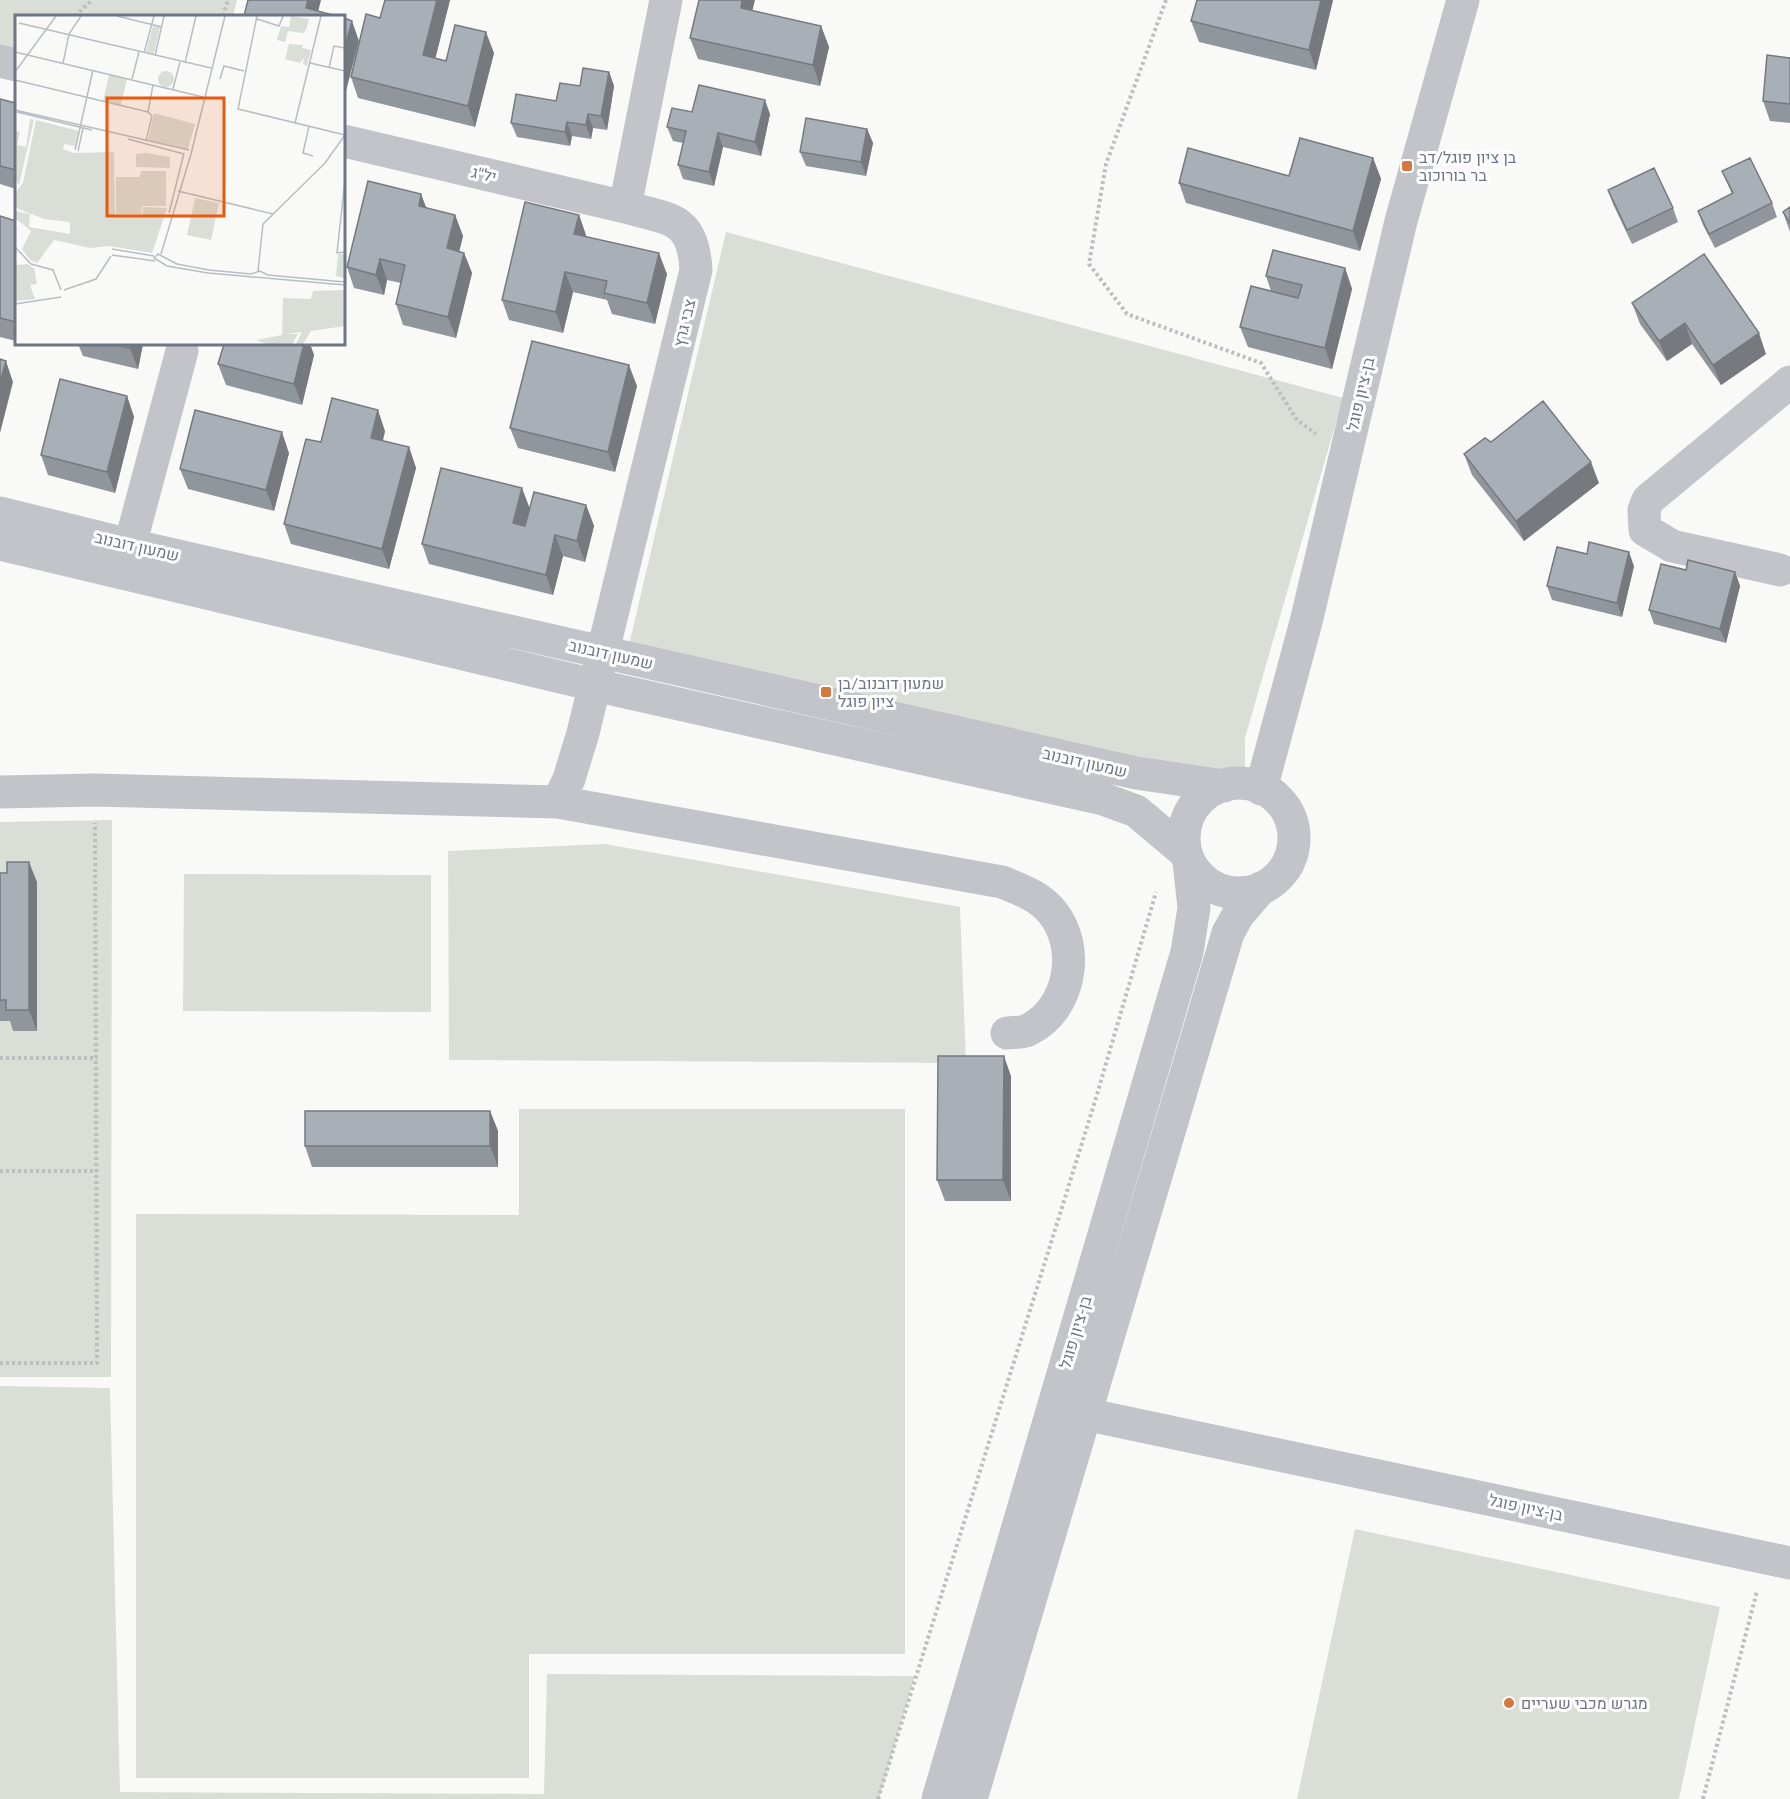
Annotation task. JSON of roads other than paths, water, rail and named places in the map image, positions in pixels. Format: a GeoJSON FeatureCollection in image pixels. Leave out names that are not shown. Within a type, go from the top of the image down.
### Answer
{"type":"FeatureCollection","features":[{"type":"Feature","properties":{"kind":"street"},"geometry":{"type":"LineString","coordinates":[[625,207],[666,0]]}},
{"type":"Feature","properties":{"kind":"street","name":"בן-ציון פוגל"},"geometry":{"type":"LineString","coordinates":[[1262,789],[1346,455],[1401,221],[1463,0]]}},
{"type":"Feature","properties":{"kind":"street"},"geometry":{"type":"LineString","coordinates":[[0,61],[15,65]]}},
{"type":"Feature","properties":{"kind":"street","name":"יל\"ג"},"geometry":{"type":"LineString","coordinates":[[345,141],[625,207]]}},
{"type":"Feature","properties":{"kind":"street","name":"צבי גרץ"},"geometry":{"type":"LineString","coordinates":[[558,802],[577,756],[696,270],[695,246],[686,229],[674,221],[625,207]]}},
{"type":"Feature","properties":{"kind":"street"},"geometry":{"type":"LineString","coordinates":[[130,545],[182,351]]}},
{"type":"Feature","properties":{"kind":"street"},"geometry":{"type":"LineString","coordinates":[[1780,570],[1672,546],[1645,530],[1644,510],[1648,500],[1790,382]]}},
{"type":"Feature","properties":{"kind":"street","name":"שמעון דובנוב"},"geometry":{"type":"LineString","coordinates":[[0,513],[130,545],[1136,773],[1224,786]]}},
{"type":"Feature","properties":{"kind":"street","name":"שמעון דובנוב"},"geometry":{"type":"LineString","coordinates":[[0,544],[594,686],[1103,799],[1136,811],[1188,857]]}},
{"type":"Feature","properties":{"kind":"street"},"geometry":{"type":"LineString","coordinates":[[1243,784],[1262,789],[1276,798],[1288,813],[1294,838],[1291,856],[1282,872],[1261,888],[1240,893],[1219,890],[1202,878],[1188,857],[1186,825],[1194,808],[1207,794],[1224,786],[1243,784]]}},
{"type":"Feature","properties":{"kind":"street"},"geometry":{"type":"LineString","coordinates":[[0,792],[95,790],[558,802],[1002,882],[1034,895],[1053,913],[1064,937],[1069,966],[1063,996],[1047,1017],[1028,1031],[1007,1033]]}},
{"type":"Feature","properties":{"kind":"street","name":"בן-ציון פוגל"},"geometry":{"type":"LineString","coordinates":[[938,1799],[1187,952],[1194,908],[1188,857]]}},
{"type":"Feature","properties":{"kind":"street","name":"בן-ציון פוגל"},"geometry":{"type":"LineString","coordinates":[[971,1799],[1228,933],[1238,915],[1261,888]]}},
{"type":"Feature","properties":{"kind":"street","name":"בן-ציון פוגל"},"geometry":{"type":"LineString","coordinates":[[1085,1414],[1778,1560]]}},
{"type":"Feature","properties":{"kind":"place","name":"בן ציון פוגל/דב בר בורוכוב"},"geometry":{"type":"Point","coordinates":[1407,166]}},
{"type":"Feature","properties":{"kind":"place","name":"שמעון דובנוב/בן ציון פוגל"},"geometry":{"type":"Point","coordinates":[826,692]}},
{"type":"Feature","properties":{"kind":"place","name":"מגרש מכבי שעריים"},"geometry":{"type":"Point","coordinates":[1509,1703]}}]}
